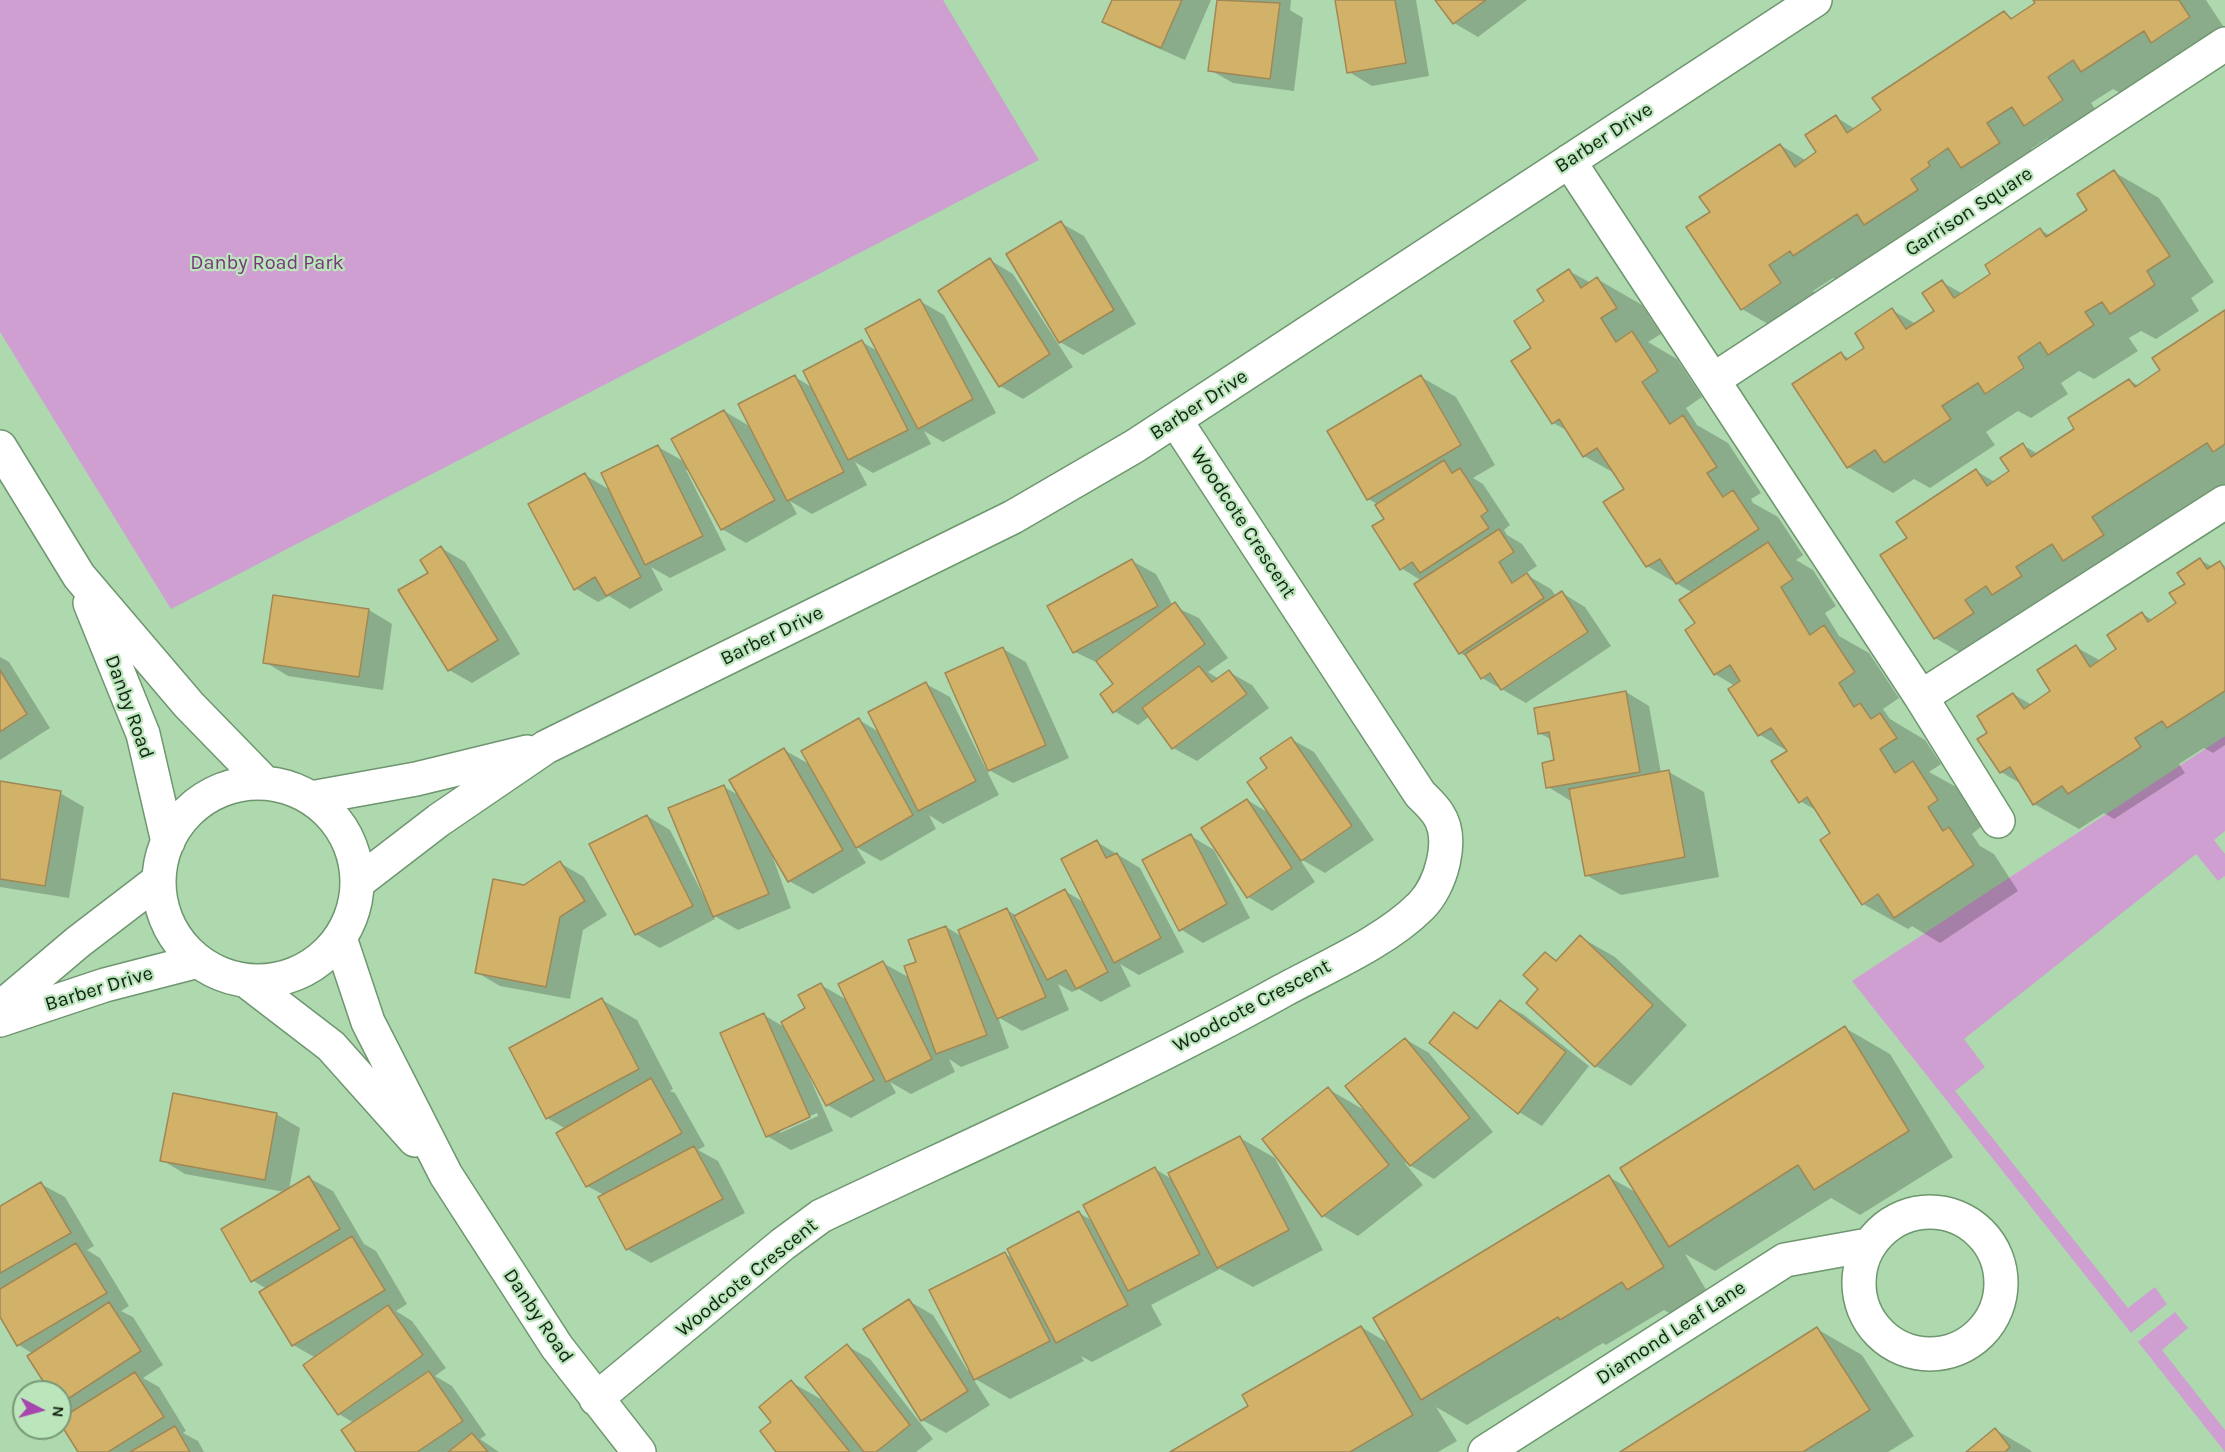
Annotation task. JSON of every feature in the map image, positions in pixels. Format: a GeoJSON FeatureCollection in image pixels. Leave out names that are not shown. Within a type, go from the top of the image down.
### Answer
{"type":"FeatureCollection","features":[{"type":"Feature","properties":{"kind":"street","name":"Barber Drive"},"geometry":{"type":"LineString","coordinates":[[357,883],[439,820],[546,747],[1013,517],[1176,421],[1815,0]]}},
{"type":"Feature","properties":{"kind":"street","name":"Garrison Square"},"geometry":{"type":"LineString","coordinates":[[1713,380],[2225,44]]}},
{"type":"Feature","properties":{"kind":"street"},"geometry":{"type":"LineString","coordinates":[[1569,161],[1921,697],[1998,822]]}},
{"type":"Feature","properties":{"kind":"street","name":"Woodcote Crescent"},"geometry":{"type":"LineString","coordinates":[[596,1400],[783,1244],[821,1216],[1207,1033],[1364,946],[1402,922],[1422,905],[1438,881],[1446,842],[1440,815],[1420,794],[1176,421]]}},
{"type":"Feature","properties":{"kind":"street","name":"Danby Road"},"geometry":{"type":"LineString","coordinates":[[0,447],[79,576],[189,705],[265,783]]}},
{"type":"Feature","properties":{"kind":"street"},"geometry":{"type":"LineString","coordinates":[[1921,697],[2225,502]]}},
{"type":"Feature","properties":{"kind":"street","name":"Danby Road"},"geometry":{"type":"LineString","coordinates":[[79,576],[143,734],[168,842]]}},
{"type":"Feature","properties":{"kind":"street","name":"Barber Drive"},"geometry":{"type":"LineString","coordinates":[[311,798],[416,779],[546,747]]}},
{"type":"Feature","properties":{"kind":"street"},"geometry":{"type":"LineString","coordinates":[[247,783],[265,783],[289,788],[311,798],[327,810],[350,843],[356,862],[357,883],[349,921],[340,938],[325,955],[308,968],[288,977],[245,980],[220,974],[198,961],[184,948],[165,916],[159,880],[168,842],[187,813],[215,793],[247,783]]}},
{"type":"Feature","properties":{"kind":"street","name":"Barber Drive"},"geometry":{"type":"LineString","coordinates":[[0,1008],[78,942],[159,880]]}},
{"type":"Feature","properties":{"kind":"street","name":"Danby Road"},"geometry":{"type":"LineString","coordinates":[[340,938],[368,1022],[446,1175],[557,1347],[596,1400],[639,1452]]}},
{"type":"Feature","properties":{"kind":"street","name":"Barber Drive"},"geometry":{"type":"LineString","coordinates":[[0,1020],[105,985],[198,961]]}},
{"type":"Feature","properties":{"kind":"street","name":"Danby Road"},"geometry":{"type":"LineString","coordinates":[[245,980],[331,1046],[446,1175]]}},
{"type":"Feature","properties":{"kind":"street"},"geometry":{"type":"LineString","coordinates":[[1928,1211],[1951,1214],[1972,1224],[1988,1242],[1999,1263],[2001,1286],[1997,1309],[1985,1330],[1966,1345],[1944,1354],[1920,1355],[1891,1343],[1878,1333],[1865,1314],[1858,1291],[1860,1267],[1868,1245],[1884,1228],[1905,1215],[1928,1211]]}},
{"type":"Feature","properties":{"kind":"street","name":"Diamond Leaf Lane"},"geometry":{"type":"LineString","coordinates":[[1485,1452],[1785,1260],[1868,1245]]}},
{"type":"Feature","properties":{"kind":"green space","name":"Danby Road Park"},"geometry":{"type":"Polygon","coordinates":[[[0,0],[943,0],[1039,160],[171,609],[0,332],[0,0]]]}},
{"type":"Feature","properties":{"kind":"green space"},"geometry":{"type":"Polygon","coordinates":[[[2225,736],[2225,831],[2214,840],[2225,854],[2225,876],[2218,881],[2196,854],[1964,1039],[1985,1067],[1955,1091],[2128,1308],[2155,1287],[2167,1304],[2131,1333],[1852,981],[2225,736]]]}},
{"type":"Feature","properties":{"kind":"green space"},"geometry":{"type":"Polygon","coordinates":[[[2175,1312],[2188,1328],[2162,1350],[2225,1430],[2225,1452],[2138,1342],[2175,1312]]]}},
{"type":"Feature","properties":{"kind":"building"},"geometry":{"type":"Polygon","coordinates":[[[1112,0],[1182,0],[1161,48],[1102,22],[1112,0]]]}},
{"type":"Feature","properties":{"kind":"building"},"geometry":{"type":"Polygon","coordinates":[[[1217,0],[1280,3],[1270,79],[1208,71],[1217,0]]]}},
{"type":"Feature","properties":{"kind":"building"},"geometry":{"type":"Polygon","coordinates":[[[1335,0],[1395,0],[1406,63],[1347,73],[1335,0]]]}},
{"type":"Feature","properties":{"kind":"building"},"geometry":{"type":"Polygon","coordinates":[[[1435,0],[1486,0],[1453,24],[1435,0]]]}},
{"type":"Feature","properties":{"kind":"building"},"geometry":{"type":"Polygon","coordinates":[[[2033,0],[2179,0],[2190,17],[2151,43],[2144,31],[2081,72],[2073,60],[2048,77],[2063,100],[2024,126],[2012,107],[1987,123],[2000,143],[1961,168],[1948,148],[1928,162],[1930,166],[1911,179],[1918,190],[1864,225],[1857,214],[1793,256],[1790,251],[1769,265],[1781,283],[1741,310],[1686,227],[1710,212],[1699,197],[1780,144],[1795,167],[1816,152],[1805,135],[1836,115],[1847,133],[1881,110],[1872,98],[2004,11],[2011,19],[2035,3],[2033,0]]]}},
{"type":"Feature","properties":{"kind":"building"},"geometry":{"type":"Polygon","coordinates":[[[2114,170],[2170,256],[2147,271],[2155,285],[2110,314],[2102,302],[2085,312],[2094,325],[2048,355],[2040,342],[2018,357],[2024,368],[1985,394],[1978,383],[1942,406],[1951,419],[1884,463],[1875,450],[1847,468],[1792,384],[1841,352],[1846,360],[1864,348],[1855,333],[1892,308],[1906,329],[1934,311],[1922,293],[1942,280],[1954,298],[1990,274],[1985,265],[2040,228],[2046,237],[2087,210],[2077,194],[2114,170]]]}},
{"type":"Feature","properties":{"kind":"building"},"geometry":{"type":"Polygon","coordinates":[[[1061,221],[1114,310],[1059,343],[1006,254],[1061,221]]]}},
{"type":"Feature","properties":{"kind":"building"},"geometry":{"type":"Polygon","coordinates":[[[990,258],[1050,354],[999,387],[938,291],[990,258]]]}},
{"type":"Feature","properties":{"kind":"building"},"geometry":{"type":"Polygon","coordinates":[[[1569,269],[1581,288],[1597,277],[1617,308],[1601,318],[1616,342],[1632,331],[1658,371],[1642,382],[1670,424],[1683,415],[1717,467],[1707,473],[1723,497],[1733,490],[1759,529],[1676,584],[1660,559],[1646,567],[1603,502],[1624,489],[1597,448],[1583,457],[1559,419],[1552,424],[1511,361],[1531,348],[1514,321],[1544,301],[1537,290],[1569,269]]]}},
{"type":"Feature","properties":{"kind":"building"},"geometry":{"type":"Polygon","coordinates":[[[920,299],[973,399],[918,429],[865,329],[920,299]]]}},
{"type":"Feature","properties":{"kind":"building"},"geometry":{"type":"Polygon","coordinates":[[[2225,310],[2225,444],[2213,452],[2207,443],[2092,517],[2104,535],[2063,561],[2052,544],[2016,567],[2022,576],[1992,595],[1986,586],[1965,600],[1974,613],[1934,639],[1880,555],[1907,538],[1896,522],[1976,469],[1987,486],[2009,471],[2000,458],[2023,443],[2031,457],[2074,429],[2068,418],[2129,379],[2135,387],[2160,370],[2152,358],[2225,310]]]}},
{"type":"Feature","properties":{"kind":"building"},"geometry":{"type":"Polygon","coordinates":[[[862,340],[908,430],[848,460],[803,371],[862,340]]]}},
{"type":"Feature","properties":{"kind":"building"},"geometry":{"type":"Polygon","coordinates":[[[795,375],[844,472],[787,501],[738,404],[795,375]]]}},
{"type":"Feature","properties":{"kind":"building"},"geometry":{"type":"Polygon","coordinates":[[[1421,375],[1461,445],[1367,500],[1327,431],[1421,375]]]}},
{"type":"Feature","properties":{"kind":"building"},"geometry":{"type":"Polygon","coordinates":[[[724,410],[775,500],[721,530],[671,439],[724,410]]]}},
{"type":"Feature","properties":{"kind":"building"},"geometry":{"type":"Polygon","coordinates":[[[658,445],[703,536],[645,565],[601,473],[658,445]]]}},
{"type":"Feature","properties":{"kind":"building"},"geometry":{"type":"Polygon","coordinates":[[[1444,460],[1452,473],[1460,468],[1488,511],[1481,516],[1489,528],[1420,573],[1412,562],[1400,570],[1372,526],[1384,519],[1375,505],[1444,460]]]}},
{"type":"Feature","properties":{"kind":"building"},"geometry":{"type":"Polygon","coordinates":[[[585,473],[641,577],[606,596],[595,577],[574,590],[528,504],[585,473]]]}},
{"type":"Feature","properties":{"kind":"building"},"geometry":{"type":"Polygon","coordinates":[[[1499,529],[1514,552],[1499,562],[1512,583],[1527,573],[1544,598],[1459,654],[1414,584],[1499,529]]]}},
{"type":"Feature","properties":{"kind":"building"},"geometry":{"type":"Polygon","coordinates":[[[1768,542],[1793,579],[1781,587],[1810,635],[1824,625],[1855,672],[1839,683],[1854,707],[1860,703],[1871,719],[1880,713],[1897,738],[1880,749],[1895,773],[1913,761],[1938,800],[1928,807],[1943,831],[1949,827],[1974,865],[1894,918],[1878,894],[1862,905],[1820,840],[1830,833],[1807,797],[1799,803],[1771,761],[1787,751],[1771,728],[1758,736],[1728,689],[1740,681],[1730,665],[1714,675],[1685,630],[1695,623],[1679,600],[1768,542]]]}},
{"type":"Feature","properties":{"kind":"building"},"geometry":{"type":"Polygon","coordinates":[[[441,546],[498,640],[448,671],[398,590],[428,573],[420,560],[441,546]]]}},
{"type":"Feature","properties":{"kind":"building"},"geometry":{"type":"Polygon","coordinates":[[[2200,558],[2207,569],[2220,561],[2225,570],[2225,691],[2167,728],[2162,721],[2135,738],[2141,747],[2068,794],[2062,786],[2033,805],[2010,767],[2000,773],[1977,739],[1987,733],[1977,716],[2013,693],[2024,709],[2050,691],[2037,670],[2076,645],[2090,667],[2116,649],[2107,635],[2142,612],[2148,622],[2176,603],[2169,593],[2185,584],[2177,573],[2200,558]]]}},
{"type":"Feature","properties":{"kind":"building"},"geometry":{"type":"Polygon","coordinates":[[[1132,559],[1158,606],[1073,653],[1047,606],[1132,559]]]}},
{"type":"Feature","properties":{"kind":"building"},"geometry":{"type":"Polygon","coordinates":[[[1562,591],[1588,632],[1501,690],[1490,673],[1481,679],[1465,654],[1562,591]]]}},
{"type":"Feature","properties":{"kind":"building"},"geometry":{"type":"Polygon","coordinates":[[[273,595],[369,609],[359,677],[263,663],[273,595]]]}},
{"type":"Feature","properties":{"kind":"building"},"geometry":{"type":"Polygon","coordinates":[[[1175,602],[1205,644],[1113,713],[1100,694],[1113,684],[1096,661],[1175,602]]]}},
{"type":"Feature","properties":{"kind":"building"},"geometry":{"type":"Polygon","coordinates":[[[1003,647],[1046,745],[988,771],[945,673],[1003,647]]]}},
{"type":"Feature","properties":{"kind":"building"},"geometry":{"type":"Polygon","coordinates":[[[1199,666],[1212,682],[1229,670],[1247,694],[1172,749],[1142,708],[1199,666]]]}},
{"type":"Feature","properties":{"kind":"building"},"geometry":{"type":"Polygon","coordinates":[[[0,670],[27,714],[0,732],[0,670]]]}},
{"type":"Feature","properties":{"kind":"building"},"geometry":{"type":"Polygon","coordinates":[[[926,682],[976,781],[918,811],[868,712],[926,682]]]}},
{"type":"Feature","properties":{"kind":"building"},"geometry":{"type":"Polygon","coordinates":[[[1626,691],[1640,772],[1546,788],[1542,763],[1554,760],[1549,732],[1538,734],[1534,708],[1626,691]]]}},
{"type":"Feature","properties":{"kind":"building"},"geometry":{"type":"Polygon","coordinates":[[[859,718],[913,815],[856,848],[801,751],[859,718]]]}},
{"type":"Feature","properties":{"kind":"building"},"geometry":{"type":"Polygon","coordinates":[[[1291,737],[1352,826],[1301,861],[1247,782],[1267,768],[1260,758],[1291,737]]]}},
{"type":"Feature","properties":{"kind":"building"},"geometry":{"type":"Polygon","coordinates":[[[784,748],[843,850],[788,882],[729,780],[784,748]]]}},
{"type":"Feature","properties":{"kind":"building"},"geometry":{"type":"Polygon","coordinates":[[[1669,770],[1685,857],[1585,876],[1569,789],[1669,770]]]}},
{"type":"Feature","properties":{"kind":"building"},"geometry":{"type":"Polygon","coordinates":[[[0,781],[61,791],[45,886],[0,879],[0,781]]]}},
{"type":"Feature","properties":{"kind":"building"},"geometry":{"type":"Polygon","coordinates":[[[724,785],[769,894],[713,917],[668,808],[724,785]]]}},
{"type":"Feature","properties":{"kind":"building"},"geometry":{"type":"Polygon","coordinates":[[[1247,799],[1292,868],[1247,898],[1201,828],[1247,799]]]}},
{"type":"Feature","properties":{"kind":"building"},"geometry":{"type":"Polygon","coordinates":[[[647,815],[693,906],[635,935],[589,844],[647,815]]]}},
{"type":"Feature","properties":{"kind":"building"},"geometry":{"type":"Polygon","coordinates":[[[1191,834],[1227,904],[1179,931],[1142,860],[1191,834]]]}},
{"type":"Feature","properties":{"kind":"building"},"geometry":{"type":"Polygon","coordinates":[[[1097,840],[1106,858],[1117,853],[1161,938],[1114,963],[1061,859],[1097,840]]]}},
{"type":"Feature","properties":{"kind":"building"},"geometry":{"type":"Polygon","coordinates":[[[560,861],[585,901],[560,917],[546,987],[475,973],[493,879],[524,885],[560,861]]]}},
{"type":"Feature","properties":{"kind":"building"},"geometry":{"type":"Polygon","coordinates":[[[1065,889],[1108,972],[1076,989],[1066,970],[1047,980],[1014,916],[1065,889]]]}},
{"type":"Feature","properties":{"kind":"building"},"geometry":{"type":"Polygon","coordinates":[[[1007,908],[1046,997],[997,1019],[958,930],[1007,908]]]}},
{"type":"Feature","properties":{"kind":"building"},"geometry":{"type":"Polygon","coordinates":[[[946,926],[987,1035],[936,1054],[904,966],[916,962],[908,940],[946,926]]]}},
{"type":"Feature","properties":{"kind":"building"},"geometry":{"type":"Polygon","coordinates":[[[1580,935],[1653,1005],[1595,1067],[1526,1003],[1538,989],[1523,975],[1545,952],[1556,961],[1580,935]]]}},
{"type":"Feature","properties":{"kind":"building"},"geometry":{"type":"Polygon","coordinates":[[[883,961],[932,1059],[886,1082],[838,984],[883,961]]]}},
{"type":"Feature","properties":{"kind":"building"},"geometry":{"type":"Polygon","coordinates":[[[821,983],[874,1080],[826,1106],[781,1022],[805,1008],[798,995],[821,983]]]}},
{"type":"Feature","properties":{"kind":"building"},"geometry":{"type":"Polygon","coordinates":[[[602,998],[639,1069],[546,1119],[509,1048],[602,998]]]}},
{"type":"Feature","properties":{"kind":"building"},"geometry":{"type":"Polygon","coordinates":[[[1500,1000],[1566,1052],[1518,1114],[1429,1043],[1454,1012],[1477,1029],[1500,1000]]]}},
{"type":"Feature","properties":{"kind":"building"},"geometry":{"type":"Polygon","coordinates":[[[764,1013],[810,1117],[766,1137],[720,1033],[764,1013]]]}},
{"type":"Feature","properties":{"kind":"building"},"geometry":{"type":"Polygon","coordinates":[[[1845,1026],[1909,1131],[1814,1190],[1798,1165],[1669,1247],[1620,1168],[1845,1026]]]}},
{"type":"Feature","properties":{"kind":"building"},"geometry":{"type":"Polygon","coordinates":[[[1405,1038],[1470,1118],[1410,1166],[1345,1086],[1405,1038]]]}},
{"type":"Feature","properties":{"kind":"building"},"geometry":{"type":"Polygon","coordinates":[[[651,1078],[682,1133],[586,1187],[556,1133],[651,1078]]]}},
{"type":"Feature","properties":{"kind":"building"},"geometry":{"type":"Polygon","coordinates":[[[1328,1087],[1389,1165],[1322,1217],[1262,1139],[1328,1087]]]}},
{"type":"Feature","properties":{"kind":"building"},"geometry":{"type":"Polygon","coordinates":[[[173,1093],[277,1113],[265,1180],[160,1161],[173,1093]]]}},
{"type":"Feature","properties":{"kind":"building"},"geometry":{"type":"Polygon","coordinates":[[[1240,1136],[1289,1230],[1217,1268],[1168,1173],[1240,1136]]]}},
{"type":"Feature","properties":{"kind":"building"},"geometry":{"type":"Polygon","coordinates":[[[694,1146],[723,1199],[626,1250],[598,1197],[694,1146]]]}},
{"type":"Feature","properties":{"kind":"building"},"geometry":{"type":"Polygon","coordinates":[[[1155,1167],[1200,1254],[1128,1291],[1083,1205],[1155,1167]]]}},
{"type":"Feature","properties":{"kind":"building"},"geometry":{"type":"Polygon","coordinates":[[[1609,1175],[1664,1267],[1627,1290],[1622,1282],[1560,1320],[1558,1317],[1421,1400],[1373,1318],[1609,1175]]]}},
{"type":"Feature","properties":{"kind":"building"},"geometry":{"type":"Polygon","coordinates":[[[309,1176],[340,1229],[251,1282],[221,1229],[309,1176]]]}},
{"type":"Feature","properties":{"kind":"building"},"geometry":{"type":"Polygon","coordinates":[[[41,1182],[71,1233],[0,1273],[0,1206],[41,1182]]]}},
{"type":"Feature","properties":{"kind":"building"},"geometry":{"type":"Polygon","coordinates":[[[1079,1211],[1128,1305],[1056,1343],[1007,1249],[1079,1211]]]}},
{"type":"Feature","properties":{"kind":"building"},"geometry":{"type":"Polygon","coordinates":[[[352,1236],[385,1290],[292,1346],[259,1292],[352,1236]]]}},
{"type":"Feature","properties":{"kind":"building"},"geometry":{"type":"Polygon","coordinates":[[[76,1243],[107,1293],[17,1346],[0,1317],[0,1289],[76,1243]]]}},
{"type":"Feature","properties":{"kind":"building"},"geometry":{"type":"Polygon","coordinates":[[[1005,1252],[1050,1341],[974,1380],[929,1290],[1005,1252]]]}},
{"type":"Feature","properties":{"kind":"building"},"geometry":{"type":"Polygon","coordinates":[[[909,1299],[968,1391],[921,1421],[863,1329],[909,1299]]]}},
{"type":"Feature","properties":{"kind":"building"},"geometry":{"type":"Polygon","coordinates":[[[109,1302],[141,1351],[72,1396],[72,1380],[42,1380],[27,1356],[109,1302]]]}},
{"type":"Feature","properties":{"kind":"building"},"geometry":{"type":"Polygon","coordinates":[[[388,1305],[423,1355],[338,1415],[303,1365],[388,1305]]]}},
{"type":"Feature","properties":{"kind":"building"},"geometry":{"type":"Polygon","coordinates":[[[1361,1326],[1413,1415],[1350,1452],[1170,1452],[1248,1406],[1242,1395],[1361,1326]]]}},
{"type":"Feature","properties":{"kind":"building"},"geometry":{"type":"Polygon","coordinates":[[[1817,1327],[1870,1410],[1803,1452],[1620,1452],[1817,1327]]]}},
{"type":"Feature","properties":{"kind":"building"},"geometry":{"type":"Polygon","coordinates":[[[847,1344],[910,1425],[876,1452],[864,1452],[805,1377],[847,1344]]]}},
{"type":"Feature","properties":{"kind":"building"},"geometry":{"type":"Polygon","coordinates":[[[429,1371],[463,1421],[417,1452],[356,1452],[341,1430],[429,1371]]]}},
{"type":"Feature","properties":{"kind":"building"},"geometry":{"type":"Polygon","coordinates":[[[135,1372],[164,1417],[108,1452],[78,1452],[71,1440],[72,1411],[135,1372]]]}},
{"type":"Feature","properties":{"kind":"building"},"geometry":{"type":"Polygon","coordinates":[[[791,1380],[850,1452],[776,1452],[760,1431],[771,1422],[759,1407],[791,1380]]]}},
{"type":"Feature","properties":{"kind":"building"},"geometry":{"type":"Polygon","coordinates":[[[175,1426],[190,1452],[130,1452],[175,1426]]]}},
{"type":"Feature","properties":{"kind":"building"},"geometry":{"type":"Polygon","coordinates":[[[1995,1428],[2010,1447],[2005,1452],[1966,1452],[1995,1428]]]}},
{"type":"Feature","properties":{"kind":"building"},"geometry":{"type":"Polygon","coordinates":[[[472,1433],[488,1452],[448,1452],[472,1433]]]}}]}
